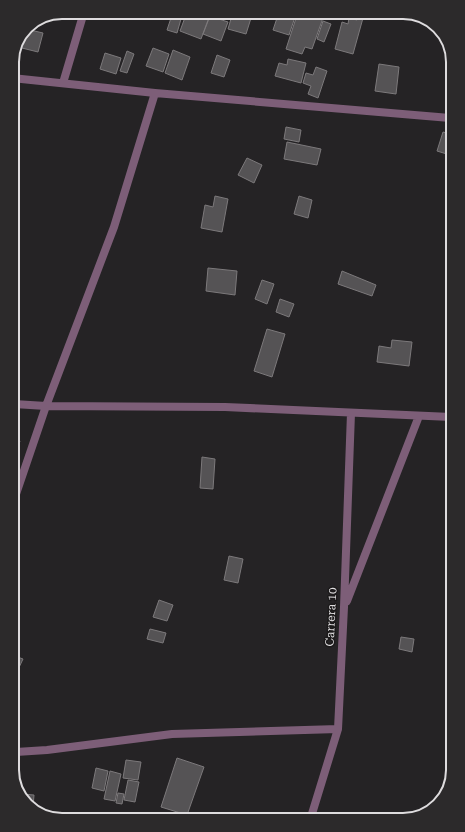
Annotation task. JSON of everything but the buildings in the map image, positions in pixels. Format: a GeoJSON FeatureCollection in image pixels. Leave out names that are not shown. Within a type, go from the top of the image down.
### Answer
{"type":"FeatureCollection","features":[{"type":"Feature","properties":{"kind":"street"},"geometry":{"type":"LineString","coordinates":[[63,83],[82,19]]}},
{"type":"Feature","properties":{"kind":"street"},"geometry":{"type":"LineString","coordinates":[[19,79],[155,93],[446,118]]}},
{"type":"Feature","properties":{"kind":"street"},"geometry":{"type":"LineString","coordinates":[[19,485],[46,406],[114,227],[155,93]]}},
{"type":"Feature","properties":{"kind":"street"},"geometry":{"type":"LineString","coordinates":[[19,404],[46,406],[225,407],[446,417]]}},
{"type":"Feature","properties":{"kind":"street","name":"Carrera 10"},"geometry":{"type":"LineString","coordinates":[[312,813],[338,729],[351,413]]}},
{"type":"Feature","properties":{"kind":"street"},"geometry":{"type":"LineString","coordinates":[[344,607],[419,416]]}},
{"type":"Feature","properties":{"kind":"street"},"geometry":{"type":"LineString","coordinates":[[19,752],[47,750],[172,734],[338,729]]}}]}
